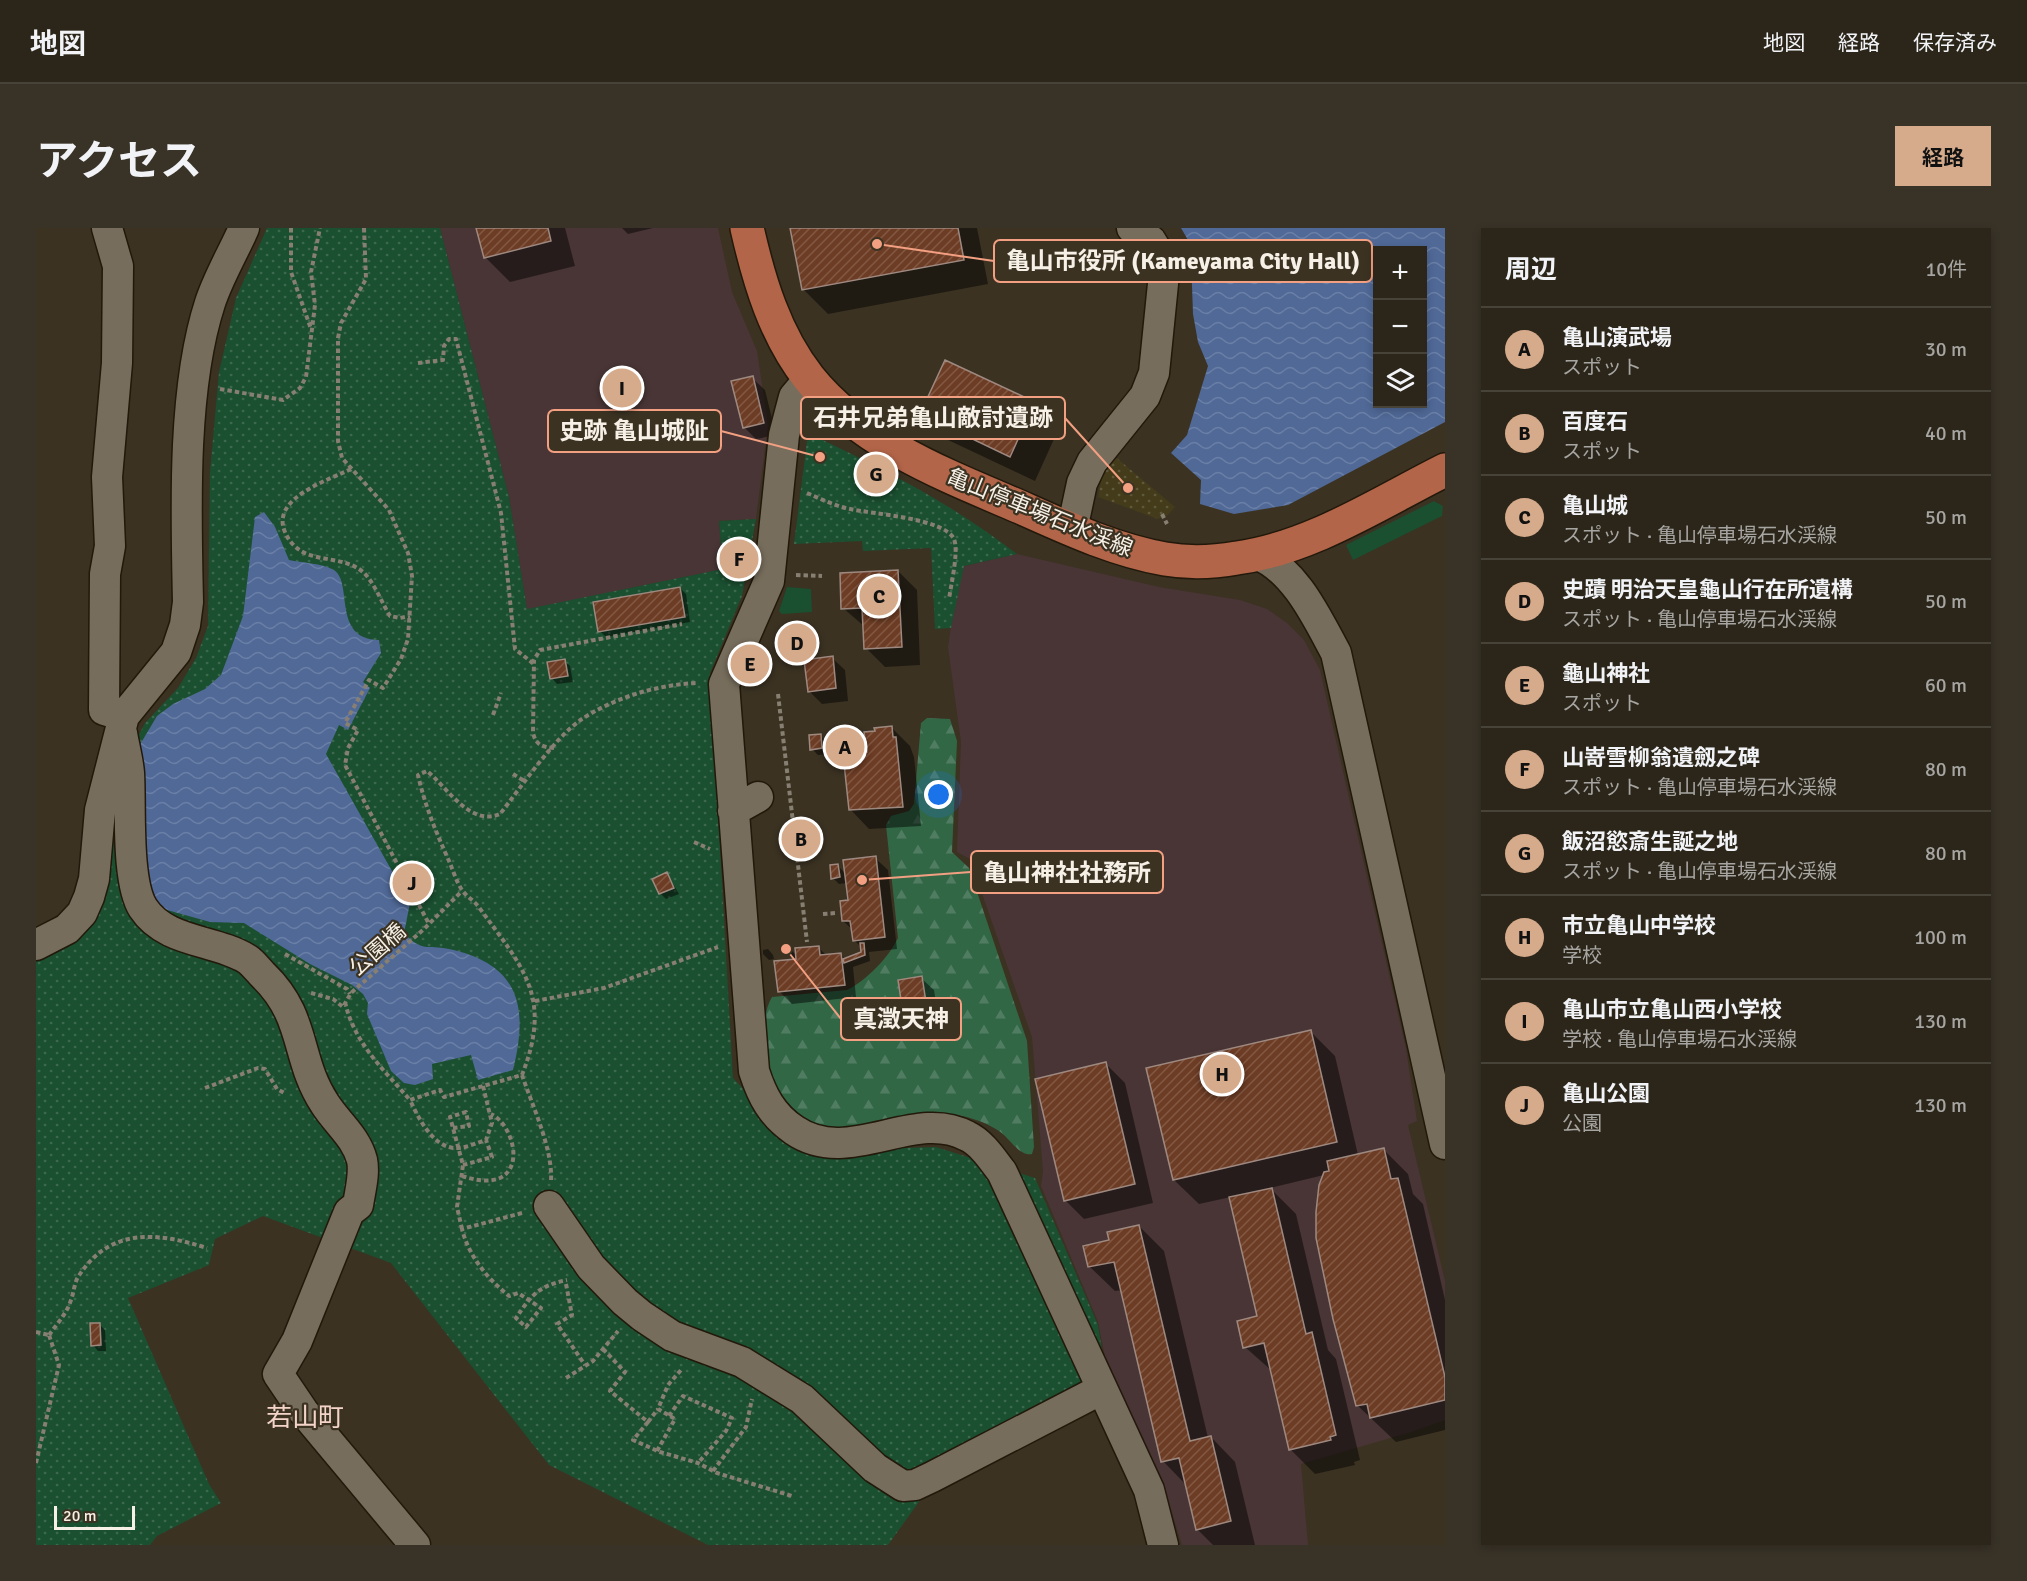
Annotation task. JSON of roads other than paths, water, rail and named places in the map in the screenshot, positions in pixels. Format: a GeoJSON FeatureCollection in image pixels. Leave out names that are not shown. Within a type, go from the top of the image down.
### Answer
{"type":"FeatureCollection","features":[{"type":"Feature","properties":{"kind":"main road","name":"亀山停車場石水渓線"},"geometry":{"type":"LineString","coordinates":[[747,228],[774,315],[792,353],[834,405],[856,423],[919,462],[1072,530],[1118,547],[1168,560],[1214,561],[1256,554],[1298,543],[1445,470]]}},
{"type":"Feature","properties":{"kind":"street"},"geometry":{"type":"LineString","coordinates":[[107,228],[118,266],[117,352],[107,477],[110,546],[105,574],[104,710],[123,724],[129,771],[134,875],[143,907],[163,929],[228,950],[248,960],[275,986],[288,1005],[296,1024],[304,1056],[319,1092],[325,1104],[352,1138],[362,1161],[358,1205],[350,1212],[297,1341],[278,1374],[303,1412],[415,1545]]}},
{"type":"Feature","properties":{"kind":"street"},"geometry":{"type":"LineString","coordinates":[[36,945],[67,929],[81,913],[89,897],[94,879],[100,810],[123,724],[176,652],[185,625],[188,602],[188,459],[198,358],[210,302],[244,228]]}},
{"type":"Feature","properties":{"kind":"street"},"geometry":{"type":"LineString","coordinates":[[1072,530],[1082,483],[1092,462],[1145,396],[1154,372],[1165,264],[1151,241],[1131,228]]}},
{"type":"Feature","properties":{"kind":"street"},"geometry":{"type":"LineString","coordinates":[[810,378],[794,397],[784,435],[769,581],[724,684],[746,804],[754,1071],[761,1093],[782,1121],[801,1135],[820,1142],[843,1144],[926,1129],[944,1129],[967,1136],[986,1151],[1002,1172],[1149,1490],[1163,1545]]}},
{"type":"Feature","properties":{"kind":"street"},"geometry":{"type":"LineString","coordinates":[[1256,554],[1280,567],[1304,599],[1336,653],[1433,1033],[1445,1144]]}},
{"type":"Feature","properties":{"kind":"street"},"geometry":{"type":"LineString","coordinates":[[549,1206],[591,1267],[632,1308],[672,1336],[742,1362],[802,1399],[875,1468],[903,1486],[915,1485],[932,1477],[1102,1389]]}},
{"type":"Feature","properties":{"kind":"water"},"geometry":{"type":"Polygon","coordinates":[[[1181,228],[1445,228],[1445,422],[1288,505],[1234,514],[1200,504],[1201,480],[1171,453],[1187,435],[1208,366],[1198,342],[1193,314],[1191,257],[1188,240],[1181,228]]]}},
{"type":"Feature","properties":{"kind":"water"},"geometry":{"type":"Polygon","coordinates":[[[264,512],[275,527],[289,560],[327,567],[339,575],[349,620],[354,630],[364,637],[379,640],[381,653],[363,682],[370,688],[348,730],[339,725],[326,754],[410,903],[404,933],[421,946],[449,949],[473,956],[491,965],[504,977],[513,991],[520,1026],[513,1070],[478,1080],[471,1055],[432,1064],[433,1079],[415,1085],[404,1083],[391,1071],[367,1014],[368,1003],[363,994],[352,985],[310,964],[244,923],[210,922],[160,908],[144,878],[132,758],[157,716],[173,704],[205,689],[221,675],[243,616],[255,517],[264,512]]]}},
{"type":"Feature","properties":{"kind":"place","name":"亀山市役所 (Kameyama City Hall)"},"geometry":{"type":"Point","coordinates":[877,244]}},
{"type":"Feature","properties":{"kind":"place","name":"亀山市立亀山西小学校"},"geometry":{"type":"Point","coordinates":[622,388]}},
{"type":"Feature","properties":{"kind":"place","name":"史跡 亀山城阯"},"geometry":{"type":"Point","coordinates":[820,457]}},
{"type":"Feature","properties":{"kind":"place","name":"飯沼慾斎生誕之地"},"geometry":{"type":"Point","coordinates":[876,474]}},
{"type":"Feature","properties":{"kind":"place","name":"石井兄弟亀山敵討遺跡"},"geometry":{"type":"Point","coordinates":[1128,488]}},
{"type":"Feature","properties":{"kind":"place","name":"山嵜雪柳翁遺劔之碑"},"geometry":{"type":"Point","coordinates":[739,559]}},
{"type":"Feature","properties":{"kind":"place","name":"亀山城"},"geometry":{"type":"Point","coordinates":[879,596]}},
{"type":"Feature","properties":{"kind":"place","name":"史蹟 明治天皇龜山行在所遺構"},"geometry":{"type":"Point","coordinates":[797,643]}},
{"type":"Feature","properties":{"kind":"place","name":"龜山神社"},"geometry":{"type":"Point","coordinates":[750,664]}},
{"type":"Feature","properties":{"kind":"place","name":"亀山演武場"},"geometry":{"type":"Point","coordinates":[845,747]}},
{"type":"Feature","properties":{"kind":"place","name":"百度石"},"geometry":{"type":"Point","coordinates":[801,839]}},
{"type":"Feature","properties":{"kind":"place","name":"亀山神社社務所"},"geometry":{"type":"Point","coordinates":[862,880]}},
{"type":"Feature","properties":{"kind":"place","name":"亀山公園"},"geometry":{"type":"Point","coordinates":[412,883]}},
{"type":"Feature","properties":{"kind":"place","name":"真澂天神"},"geometry":{"type":"Point","coordinates":[786,949]}},
{"type":"Feature","properties":{"kind":"place","name":"市立亀山中学校"},"geometry":{"type":"Point","coordinates":[1222,1074]}},
{"type":"Feature","properties":{"kind":"district","name":"若山町"},"geometry":{"type":"Point","coordinates":[305,1417]}}]}
